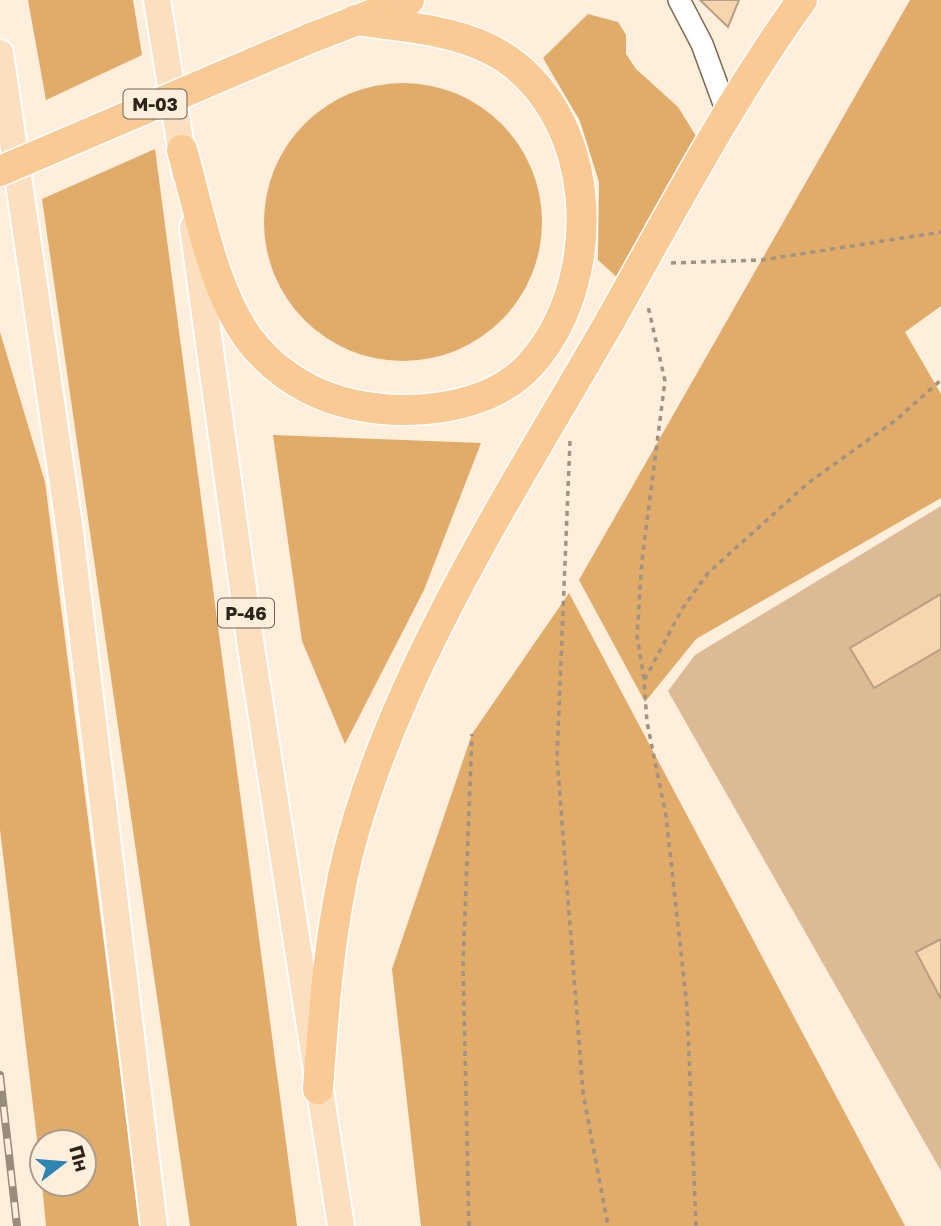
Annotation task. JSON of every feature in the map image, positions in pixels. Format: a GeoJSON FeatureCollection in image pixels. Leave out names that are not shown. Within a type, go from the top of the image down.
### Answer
{"type":"FeatureCollection","features":[{"type":"Feature","properties":{"kind":"highway"},"geometry":{"type":"LineString","coordinates":[[355,20],[386,0]]}},
{"type":"Feature","properties":{"kind":"highway","name":"М-03"},"geometry":{"type":"LineString","coordinates":[[0,170],[311,38],[409,0]]}},
{"type":"Feature","properties":{"kind":"highway"},"geometry":{"type":"LineString","coordinates":[[318,1088],[329,963],[341,884],[378,763],[434,635],[727,112],[802,0]]}},
{"type":"Feature","properties":{"kind":"highway"},"geometry":{"type":"LineString","coordinates":[[182,150],[231,307],[249,339],[286,375],[331,399],[363,406],[400,409],[434,407],[468,400],[516,377],[529,366],[553,333],[574,273],[582,199],[572,151],[549,105],[536,88],[522,71],[495,52],[457,37],[355,20]]}},
{"type":"Feature","properties":{"kind":"main road","name":"Р-46"},"geometry":{"type":"LineString","coordinates":[[157,0],[182,150],[251,648],[341,1226]]}},
{"type":"Feature","properties":{"kind":"main road"},"geometry":{"type":"LineString","coordinates":[[0,53],[71,532],[154,1226]]}},
{"type":"Feature","properties":{"kind":"lane"},"geometry":{"type":"LineString","coordinates":[[679,0],[702,44],[727,112]]}},
{"type":"Feature","properties":{"kind":"path"},"geometry":{"type":"LineString","coordinates":[[642,264],[762,260],[941,232]]}},
{"type":"Feature","properties":{"kind":"path"},"geometry":{"type":"LineString","coordinates":[[647,303],[665,381],[642,560],[637,636],[647,722],[666,816],[687,1007],[696,1226]]}},
{"type":"Feature","properties":{"kind":"path"},"geometry":{"type":"LineString","coordinates":[[644,681],[682,608],[708,573],[808,483],[896,420],[941,380]]}},
{"type":"Feature","properties":{"kind":"path"},"geometry":{"type":"LineString","coordinates":[[571,435],[563,559],[557,757],[564,889],[583,1093],[608,1226]]}},
{"type":"Feature","properties":{"kind":"path"},"geometry":{"type":"LineString","coordinates":[[469,1226],[463,965],[472,734]]}},
{"type":"Feature","properties":{"kind":"shaded area"},"geometry":{"type":"Polygon","coordinates":[[[28,0],[133,0],[142,55],[46,100],[28,0]]]}},
{"type":"Feature","properties":{"kind":"shaded area"},"geometry":{"type":"Polygon","coordinates":[[[910,0],[941,0],[941,306],[905,332],[941,394],[941,498],[696,639],[645,702],[579,580],[910,0]]]}},
{"type":"Feature","properties":{"kind":"shaded area"},"geometry":{"type":"Polygon","coordinates":[[[588,14],[618,22],[626,35],[626,54],[636,69],[678,107],[696,136],[690,163],[620,280],[598,260],[599,182],[580,121],[543,58],[588,14]]]}},
{"type":"Feature","properties":{"kind":"shaded area"},"geometry":{"type":"Polygon","coordinates":[[[403,83],[430,86],[456,94],[480,107],[501,124],[518,145],[531,169],[539,195],[542,222],[539,249],[531,275],[518,299],[501,320],[480,337],[456,350],[430,358],[403,361],[376,358],[350,350],[326,337],[305,320],[288,299],[275,275],[267,249],[264,222],[267,195],[275,169],[288,145],[305,124],[326,107],[350,94],[376,86],[403,83]]]}},
{"type":"Feature","properties":{"kind":"shaded area"},"geometry":{"type":"Polygon","coordinates":[[[155,149],[297,1226],[190,1226],[42,199],[155,149]]]}},
{"type":"Feature","properties":{"kind":"shaded area"},"geometry":{"type":"Polygon","coordinates":[[[0,332],[45,482],[140,1226],[46,1226],[43,1198],[98,1198],[98,1128],[36,1128],[0,829],[0,332]]]}},
{"type":"Feature","properties":{"kind":"shaded area"},"geometry":{"type":"Polygon","coordinates":[[[273,435],[481,443],[424,590],[345,744],[302,641],[273,435]]]}},
{"type":"Feature","properties":{"kind":"shaded area"},"geometry":{"type":"Polygon","coordinates":[[[941,506],[941,1171],[668,691],[695,655],[941,506]]]}},
{"type":"Feature","properties":{"kind":"shaded area"},"geometry":{"type":"Polygon","coordinates":[[[569,593],[905,1226],[421,1226],[392,969],[472,734],[569,593]]]}},
{"type":"Feature","properties":{"kind":"building"},"geometry":{"type":"Polygon","coordinates":[[[700,0],[739,0],[728,27],[700,0]]]}},
{"type":"Feature","properties":{"kind":"building"},"geometry":{"type":"Polygon","coordinates":[[[941,594],[941,649],[874,688],[850,648],[941,594]]]}},
{"type":"Feature","properties":{"kind":"building"},"geometry":{"type":"Polygon","coordinates":[[[941,939],[941,999],[916,952],[941,939]]]}},
{"type":"Feature","properties":{"kind":"railway"},"geometry":{"type":"LineString","coordinates":[[0,1075],[17,1226]]}}]}
